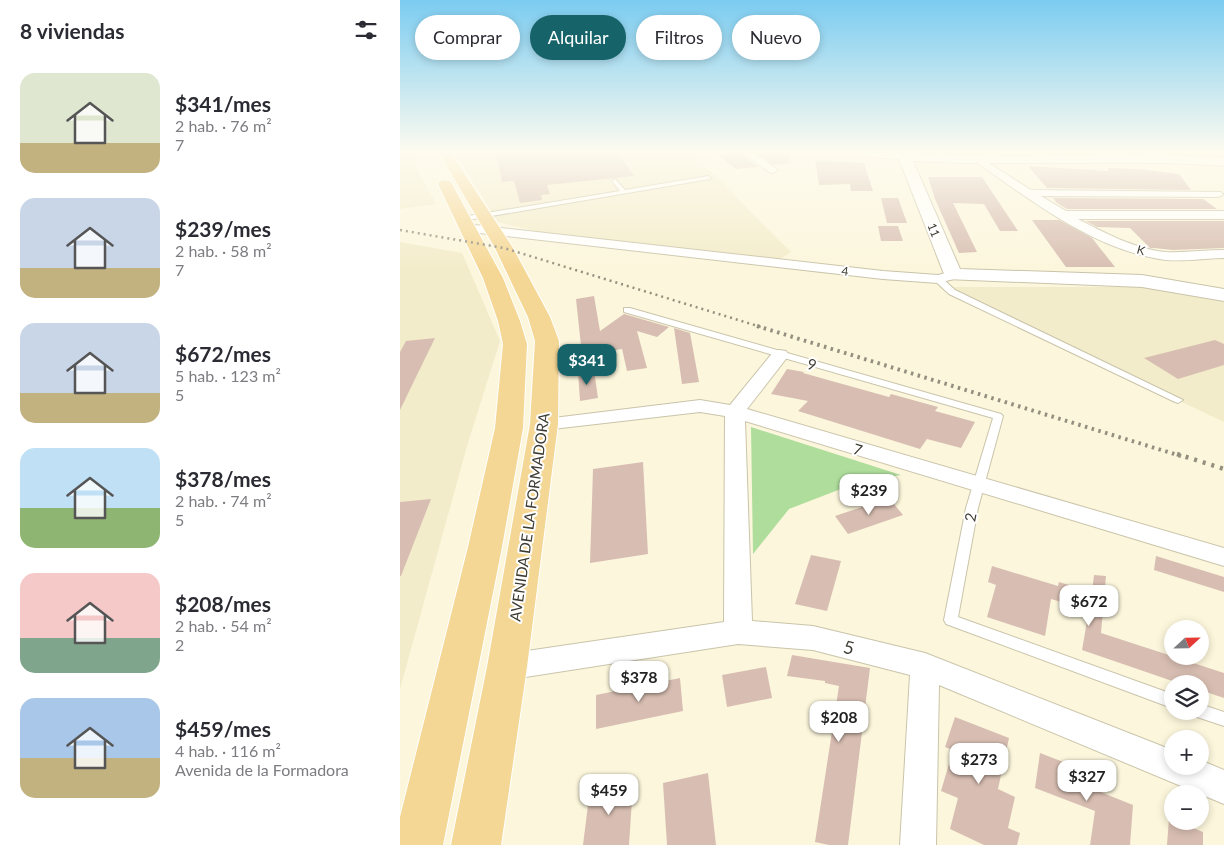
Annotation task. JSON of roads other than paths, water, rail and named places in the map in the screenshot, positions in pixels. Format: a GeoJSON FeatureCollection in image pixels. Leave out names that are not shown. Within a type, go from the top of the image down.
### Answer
{"type":"FeatureCollection","features":[{"type":"Feature","properties":{"kind":"main road","name":"AVENIDA DE LA FORMADORA"},"geometry":{"type":"LineString","coordinates":[[456,192],[476,223],[504,248],[539,317],[546,341],[544,424],[507,667],[476,845]]}},
{"type":"Feature","properties":{"kind":"main road","name":"AVENIDA DE LA FORMADORA"},"geometry":{"type":"LineString","coordinates":[[418,845],[485,547],[509,428],[515,344],[476,223],[462,192]]}},
{"type":"Feature","properties":{"kind":"street","name":"11"},"geometry":{"type":"LineString","coordinates":[[917,192],[945,277]]}},
{"type":"Feature","properties":{"kind":"street"},"geometry":{"type":"LineString","coordinates":[[1030,193],[1217,194]]}},
{"type":"Feature","properties":{"kind":"street","name":"K"},"geometry":{"type":"LineString","coordinates":[[1030,193],[1066,215],[1130,247],[1160,255],[1224,254]]}},
{"type":"Feature","properties":{"kind":"street"},"geometry":{"type":"LineString","coordinates":[[1066,215],[1224,215]]}},
{"type":"Feature","properties":{"kind":"street","name":"4"},"geometry":{"type":"LineString","coordinates":[[476,223],[883,275],[1142,281],[1224,294]]}},
{"type":"Feature","properties":{"kind":"street"},"geometry":{"type":"LineString","coordinates":[[738,632],[735,412],[780,355]]}},
{"type":"Feature","properties":{"kind":"street","name":"7"},"geometry":{"type":"LineString","coordinates":[[544,424],[700,406],[735,412],[1224,557]]}},
{"type":"Feature","properties":{"kind":"street","name":"5"},"geometry":{"type":"LineString","coordinates":[[507,667],[738,632],[813,638],[925,666],[1164,762]]}},
{"type":"Feature","properties":{"kind":"street"},"geometry":{"type":"LineString","coordinates":[[918,845],[925,666]]}},
{"type":"Feature","properties":{"kind":"street","name":"5"},"geometry":{"type":"LineString","coordinates":[[1195,775],[1224,787]]}},
{"type":"Feature","properties":{"kind":"lane"},"geometry":{"type":"LineString","coordinates":[[476,223],[622,192]]}},
{"type":"Feature","properties":{"kind":"lane"},"geometry":{"type":"LineString","coordinates":[[945,277],[952,292],[1178,400]]}},
{"type":"Feature","properties":{"kind":"lane","name":"9"},"geometry":{"type":"LineString","coordinates":[[628,310],[998,416]]}},
{"type":"Feature","properties":{"kind":"lane","name":"2"},"geometry":{"type":"LineString","coordinates":[[998,416],[978,485],[951,620],[1164,698]]}},
{"type":"Feature","properties":{"kind":"lane"},"geometry":{"type":"LineString","coordinates":[[1209,714],[1224,720]]}},
{"type":"Feature","properties":{"kind":"railway"},"geometry":{"type":"LineString","coordinates":[[400,230],[504,248],[761,327]]}},
{"type":"Feature","properties":{"kind":"railway"},"geometry":{"type":"LineString","coordinates":[[757,326],[1181,456]]}},
{"type":"Feature","properties":{"kind":"railway"},"geometry":{"type":"LineString","coordinates":[[1177,454],[1224,469]]}}]}
